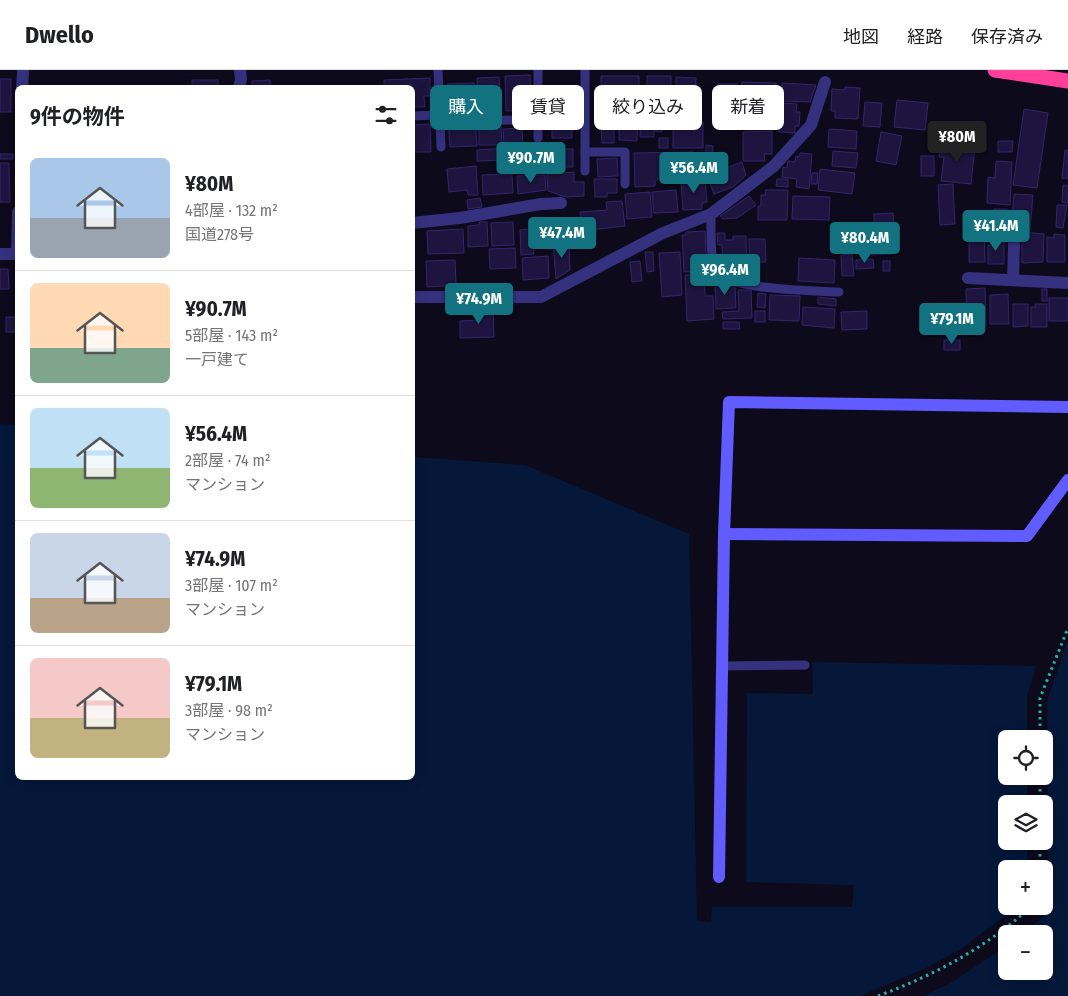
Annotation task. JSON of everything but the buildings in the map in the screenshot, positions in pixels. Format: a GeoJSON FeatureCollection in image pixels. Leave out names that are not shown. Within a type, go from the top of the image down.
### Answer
{"type":"FeatureCollection","features":[{"type":"Feature","properties":{"kind":"highway"},"geometry":{"type":"LineString","coordinates":[[995,70],[1059,77]]}},
{"type":"Feature","properties":{"kind":"street"},"geometry":{"type":"LineString","coordinates":[[240,70],[240,85]]}},
{"type":"Feature","properties":{"kind":"street"},"geometry":{"type":"LineString","coordinates":[[22,85],[23,72]]}},
{"type":"Feature","properties":{"kind":"street"},"geometry":{"type":"LineString","coordinates":[[415,297],[541,297],[663,233],[710,214],[774,166],[811,125],[825,82]]}},
{"type":"Feature","properties":{"kind":"street"},"geometry":{"type":"LineString","coordinates":[[415,223],[500,212],[541,204],[561,203]]}},
{"type":"Feature","properties":{"kind":"street"},"geometry":{"type":"LineString","coordinates":[[1013,280],[1014,244]]}},
{"type":"Feature","properties":{"kind":"street"},"geometry":{"type":"LineString","coordinates":[[0,254],[15,254]]}},
{"type":"Feature","properties":{"kind":"street"},"geometry":{"type":"LineString","coordinates":[[968,278],[1068,282]]}},
{"type":"Feature","properties":{"kind":"street"},"geometry":{"type":"LineString","coordinates":[[719,876],[724,534],[729,402],[1068,407]]}},
{"type":"Feature","properties":{"kind":"street"},"geometry":{"type":"LineString","coordinates":[[724,534],[1027,536],[1068,480]]}},
{"type":"Feature","properties":{"kind":"lane"},"geometry":{"type":"LineString","coordinates":[[438,70],[438,85]]}},
{"type":"Feature","properties":{"kind":"lane"},"geometry":{"type":"LineString","coordinates":[[538,70],[538,85]]}},
{"type":"Feature","properties":{"kind":"lane"},"geometry":{"type":"LineString","coordinates":[[585,70],[585,171]]}},
{"type":"Feature","properties":{"kind":"lane"},"geometry":{"type":"LineString","coordinates":[[415,116],[430,115]]}},
{"type":"Feature","properties":{"kind":"lane"},"geometry":{"type":"LineString","coordinates":[[440,130],[441,147]]}},
{"type":"Feature","properties":{"kind":"lane"},"geometry":{"type":"LineString","coordinates":[[538,130],[538,138]]}},
{"type":"Feature","properties":{"kind":"lane"},"geometry":{"type":"LineString","coordinates":[[585,152],[625,152],[625,184]]}},
{"type":"Feature","properties":{"kind":"lane"},"geometry":{"type":"LineString","coordinates":[[710,214],[714,269],[720,276],[758,286],[839,292]]}},
{"type":"Feature","properties":{"kind":"lane"},"geometry":{"type":"LineString","coordinates":[[723,666],[805,665]]}},
{"type":"Feature","properties":{"kind":"path"},"geometry":{"type":"LineString","coordinates":[[1040,730],[1040,698],[1068,628]]}},
{"type":"Feature","properties":{"kind":"path"},"geometry":{"type":"LineString","coordinates":[[878,996],[916,982],[966,957],[1010,926],[1022,915]]}},
{"type":"Feature","properties":{"kind":"water"},"geometry":{"type":"Polygon","coordinates":[[[0,424],[15,425],[15,780],[415,780],[415,457],[525,465],[689,534],[697,921],[711,922],[712,907],[852,907],[854,885],[746,882],[747,693],[813,694],[812,662],[1036,666],[1027,696],[1027,730],[998,730],[998,785],[1027,785],[1027,795],[998,795],[998,850],[1027,850],[1027,860],[998,860],[998,915],[1007,915],[959,950],[924,969],[860,996],[0,996],[0,424]]]}},
{"type":"Feature","properties":{"kind":"water"},"geometry":{"type":"Polygon","coordinates":[[[1068,640],[1068,996],[923,996],[951,983],[998,951],[998,980],[1053,980],[1053,925],[1033,925],[1045,915],[1053,915],[1053,860],[1049,860],[1048,850],[1053,850],[1053,795],[1048,795],[1048,785],[1053,785],[1053,730],[1047,730],[1047,701],[1068,640]]]}}]}
